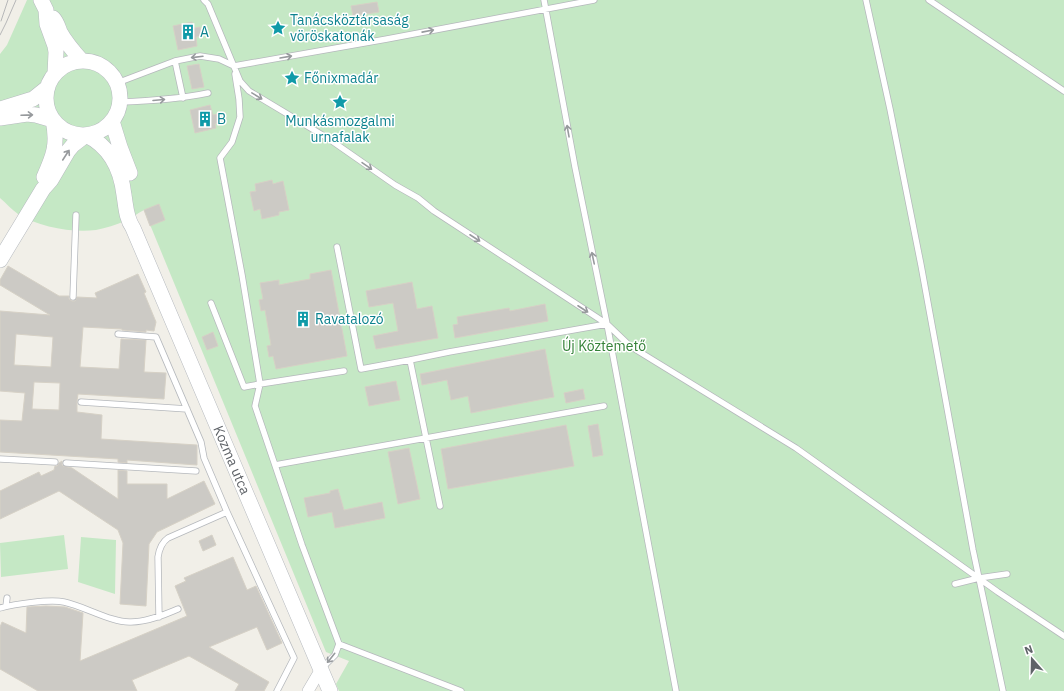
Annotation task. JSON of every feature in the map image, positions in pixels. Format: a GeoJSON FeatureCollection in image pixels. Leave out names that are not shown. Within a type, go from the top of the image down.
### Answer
{"type":"FeatureCollection","features":[{"type":"Feature","properties":{"kind":"street","name":"Kozma utca"},"geometry":{"type":"LineString","coordinates":[[43,5],[55,20],[60,32],[72,50],[82,61]]}},
{"type":"Feature","properties":{"kind":"street","name":"Kozma utca"},"geometry":{"type":"LineString","coordinates":[[43,5],[47,24],[52,35],[56,52],[55,74]]}},
{"type":"Feature","properties":{"kind":"street","name":"Kozma utca"},"geometry":{"type":"LineString","coordinates":[[82,61],[71,63],[63,67],[55,74],[48,87],[46,102],[48,112],[58,126],[70,134],[78,136],[96,133],[104,129],[112,122],[132,184],[133,228]]}},
{"type":"Feature","properties":{"kind":"street"},"geometry":{"type":"LineString","coordinates":[[82,61],[91,62],[105,69],[112,74],[117,83],[120,93],[120,102],[112,122]]}},
{"type":"Feature","properties":{"kind":"street"},"geometry":{"type":"LineString","coordinates":[[0,109],[33,99],[48,87]]}},
{"type":"Feature","properties":{"kind":"street"},"geometry":{"type":"LineString","coordinates":[[0,118],[27,114],[53,120],[55,132],[54,149],[42,189]]}},
{"type":"Feature","properties":{"kind":"street","name":"Kozma utca"},"geometry":{"type":"LineString","coordinates":[[86,135],[105,148],[114,162],[122,183],[128,221],[133,228],[330,691]]}},
{"type":"Feature","properties":{"kind":"street"},"geometry":{"type":"LineString","coordinates":[[0,260],[42,189],[51,180],[68,151],[86,135]]}},
{"type":"Feature","properties":{"kind":"street"},"geometry":{"type":"LineString","coordinates":[[308,691],[321,669]]}},
{"type":"Feature","properties":{"kind":"lane"},"geometry":{"type":"LineString","coordinates":[[204,0],[208,4],[240,81],[249,91],[329,139],[395,185],[418,198],[434,211],[607,324],[630,346],[796,448],[955,562],[1064,636]]}},
{"type":"Feature","properties":{"kind":"lane"},"geometry":{"type":"LineString","coordinates":[[544,0],[574,167],[607,324],[676,691]]}},
{"type":"Feature","properties":{"kind":"lane"},"geometry":{"type":"LineString","coordinates":[[117,83],[175,61],[200,56],[219,59],[234,66],[594,0]]}},
{"type":"Feature","properties":{"kind":"lane"},"geometry":{"type":"LineString","coordinates":[[866,0],[890,109],[979,578],[1003,691]]}},
{"type":"Feature","properties":{"kind":"lane"},"geometry":{"type":"LineString","coordinates":[[928,0],[1064,91]]}},
{"type":"Feature","properties":{"kind":"lane"},"geometry":{"type":"LineString","coordinates":[[175,61],[183,98]]}},
{"type":"Feature","properties":{"kind":"lane"},"geometry":{"type":"LineString","coordinates":[[234,66],[240,117],[232,142],[220,158],[242,275],[260,384],[255,406],[302,545],[339,644],[335,655],[321,669]]}},
{"type":"Feature","properties":{"kind":"lane"},"geometry":{"type":"LineString","coordinates":[[120,102],[183,98],[208,93]]}},
{"type":"Feature","properties":{"kind":"lane"},"geometry":{"type":"LineString","coordinates":[[73,296],[76,215]]}},
{"type":"Feature","properties":{"kind":"lane"},"geometry":{"type":"LineString","coordinates":[[337,247],[361,369],[607,324]]}},
{"type":"Feature","properties":{"kind":"lane"},"geometry":{"type":"LineString","coordinates":[[211,302],[244,388],[260,384],[344,371]]}},
{"type":"Feature","properties":{"kind":"lane"},"geometry":{"type":"LineString","coordinates":[[118,334],[156,337],[201,442],[204,458],[227,512],[294,658],[277,691]]}},
{"type":"Feature","properties":{"kind":"lane"},"geometry":{"type":"LineString","coordinates":[[410,360],[440,506]]}},
{"type":"Feature","properties":{"kind":"lane"},"geometry":{"type":"LineString","coordinates":[[81,402],[187,409]]}},
{"type":"Feature","properties":{"kind":"lane"},"geometry":{"type":"LineString","coordinates":[[275,465],[604,406]]}},
{"type":"Feature","properties":{"kind":"lane"},"geometry":{"type":"LineString","coordinates":[[0,459],[55,462]]}},
{"type":"Feature","properties":{"kind":"lane"},"geometry":{"type":"LineString","coordinates":[[66,463],[196,471]]}},
{"type":"Feature","properties":{"kind":"lane"},"geometry":{"type":"LineString","coordinates":[[159,617],[158,557],[164,540],[227,512]]}},
{"type":"Feature","properties":{"kind":"lane"},"geometry":{"type":"LineString","coordinates":[[954,584],[979,578],[1007,574]]}},
{"type":"Feature","properties":{"kind":"lane"},"geometry":{"type":"LineString","coordinates":[[3,607],[7,598]]}},
{"type":"Feature","properties":{"kind":"lane"},"geometry":{"type":"LineString","coordinates":[[3,607],[48,601],[63,602],[117,621],[131,622],[159,617],[178,609]]}},
{"type":"Feature","properties":{"kind":"lane"},"geometry":{"type":"LineString","coordinates":[[339,644],[461,691]]}},
{"type":"Feature","properties":{"kind":"green space","name":"Új Köztemető"},"geometry":{"type":"Polygon","coordinates":[[[27,0],[1064,0],[1064,691],[339,691],[336,684],[349,661],[326,652],[144,210],[128,220],[118,224],[96,230],[77,231],[46,226],[26,219],[0,198],[0,54],[7,45],[27,0]]]}},
{"type":"Feature","properties":{"kind":"green space"},"geometry":{"type":"Polygon","coordinates":[[[64,535],[68,569],[1,577],[0,543],[64,535]]]}},
{"type":"Feature","properties":{"kind":"green space"},"geometry":{"type":"Polygon","coordinates":[[[81,537],[116,540],[115,594],[78,582],[81,537]]]}},
{"type":"Feature","properties":{"kind":"building"},"geometry":{"type":"Polygon","coordinates":[[[377,2],[379,12],[353,16],[351,6],[377,2]]]}},
{"type":"Feature","properties":{"kind":"building","name":"A"},"geometry":{"type":"Polygon","coordinates":[[[192,22],[194,28],[200,27],[202,36],[196,37],[197,46],[178,50],[173,26],[192,22]]]}},
{"type":"Feature","properties":{"kind":"building"},"geometry":{"type":"Polygon","coordinates":[[[199,64],[204,87],[192,89],[187,66],[199,64]]]}},
{"type":"Feature","properties":{"kind":"building","name":"B"},"geometry":{"type":"Polygon","coordinates":[[[210,105],[213,115],[217,114],[219,123],[215,124],[216,128],[195,133],[190,110],[210,105]]]}},
{"type":"Feature","properties":{"kind":"building"},"geometry":{"type":"Polygon","coordinates":[[[272,180],[273,184],[283,181],[289,210],[279,212],[279,215],[262,219],[260,209],[254,211],[250,192],[256,191],[255,184],[272,180]]]}},
{"type":"Feature","properties":{"kind":"building"},"geometry":{"type":"Polygon","coordinates":[[[159,204],[165,220],[150,226],[144,210],[159,204]]]}},
{"type":"Feature","properties":{"kind":"building"},"geometry":{"type":"Polygon","coordinates":[[[8,266],[59,296],[69,296],[69,299],[75,301],[77,297],[97,298],[95,293],[138,274],[156,322],[154,331],[146,330],[146,332],[83,327],[80,367],[119,369],[121,339],[146,340],[144,372],[166,373],[164,399],[78,394],[77,412],[102,415],[101,439],[197,445],[197,465],[127,460],[127,463],[118,462],[118,459],[0,452],[0,420],[22,421],[25,393],[0,391],[0,311],[50,315],[0,285],[0,280],[8,266]],[[16,334],[14,365],[51,367],[53,337],[16,334]],[[34,382],[32,409],[59,410],[60,383],[34,382]]]}},
{"type":"Feature","properties":{"kind":"building","name":"Ravatalozó"},"geometry":{"type":"Polygon","coordinates":[[[331,270],[347,356],[276,369],[273,356],[269,357],[267,346],[271,345],[265,310],[261,311],[259,300],[263,299],[260,283],[279,280],[279,285],[310,279],[310,274],[331,270]]]}},
{"type":"Feature","properties":{"kind":"building"},"geometry":{"type":"Polygon","coordinates":[[[412,282],[417,309],[432,306],[438,338],[376,349],[373,336],[398,331],[393,303],[369,307],[366,291],[412,282]]]}},
{"type":"Feature","properties":{"kind":"building"},"geometry":{"type":"Polygon","coordinates":[[[545,304],[548,321],[455,338],[453,325],[458,324],[457,317],[509,308],[510,311],[545,304]]]}},
{"type":"Feature","properties":{"kind":"building"},"geometry":{"type":"Polygon","coordinates":[[[213,332],[218,346],[207,350],[202,337],[213,332]]]}},
{"type":"Feature","properties":{"kind":"building"},"geometry":{"type":"Polygon","coordinates":[[[545,349],[554,397],[471,413],[468,396],[451,400],[447,380],[422,385],[420,374],[545,349]]]}},
{"type":"Feature","properties":{"kind":"building"},"geometry":{"type":"Polygon","coordinates":[[[396,381],[400,400],[369,406],[365,387],[396,381]]]}},
{"type":"Feature","properties":{"kind":"building"},"geometry":{"type":"Polygon","coordinates":[[[583,389],[585,399],[566,403],[564,393],[583,389]]]}},
{"type":"Feature","properties":{"kind":"building"},"geometry":{"type":"Polygon","coordinates":[[[598,424],[603,455],[593,457],[588,426],[598,424]]]}},
{"type":"Feature","properties":{"kind":"building"},"geometry":{"type":"Polygon","coordinates":[[[566,425],[574,466],[448,489],[441,449],[566,425]]]}},
{"type":"Feature","properties":{"kind":"building"},"geometry":{"type":"Polygon","coordinates":[[[409,448],[420,499],[398,504],[388,452],[409,448]]]}},
{"type":"Feature","properties":{"kind":"building"},"geometry":{"type":"Polygon","coordinates":[[[62,461],[63,466],[72,468],[118,499],[118,470],[127,471],[127,484],[167,484],[167,499],[204,481],[215,504],[157,532],[149,544],[146,606],[120,604],[123,543],[118,530],[59,491],[0,519],[0,491],[39,472],[41,476],[54,470],[55,466],[62,461]]]}},
{"type":"Feature","properties":{"kind":"building"},"geometry":{"type":"Polygon","coordinates":[[[338,489],[344,510],[382,502],[385,518],[335,528],[332,512],[308,517],[304,498],[330,493],[330,491],[338,489]]]}},
{"type":"Feature","properties":{"kind":"building"},"geometry":{"type":"Polygon","coordinates":[[[212,535],[216,545],[203,551],[199,541],[212,535]]]}},
{"type":"Feature","properties":{"kind":"building"},"geometry":{"type":"Polygon","coordinates":[[[233,557],[247,590],[256,586],[282,643],[267,650],[257,627],[209,647],[269,682],[264,691],[235,691],[239,684],[189,656],[132,680],[137,691],[38,691],[0,669],[0,627],[2,622],[26,633],[27,607],[65,607],[83,613],[80,661],[187,616],[175,586],[186,581],[184,578],[233,557]]]}},
{"type":"Feature","properties":{"kind":"tram line"},"geometry":{"type":"LineString","coordinates":[[1,21],[8,0]]}},
{"type":"Feature","properties":{"kind":"tram line"},"geometry":{"type":"LineString","coordinates":[[0,35],[16,0]]}},
{"type":"Feature","properties":{"kind":"place","name":"Tanácsköztársaság vöröskatonák"},"geometry":{"type":"Point","coordinates":[278,28]}},
{"type":"Feature","properties":{"kind":"place","name":"A"},"geometry":{"type":"Point","coordinates":[188,32]}},
{"type":"Feature","properties":{"kind":"place","name":"Főnixmadár"},"geometry":{"type":"Point","coordinates":[292,78]}},
{"type":"Feature","properties":{"kind":"place","name":"Munkásmozgalmi urnafalak"},"geometry":{"type":"Point","coordinates":[340,102]}},
{"type":"Feature","properties":{"kind":"place","name":"B"},"geometry":{"type":"Point","coordinates":[205,119]}},
{"type":"Feature","properties":{"kind":"place","name":"Ravatalozó"},"geometry":{"type":"Point","coordinates":[303,319]}}]}
